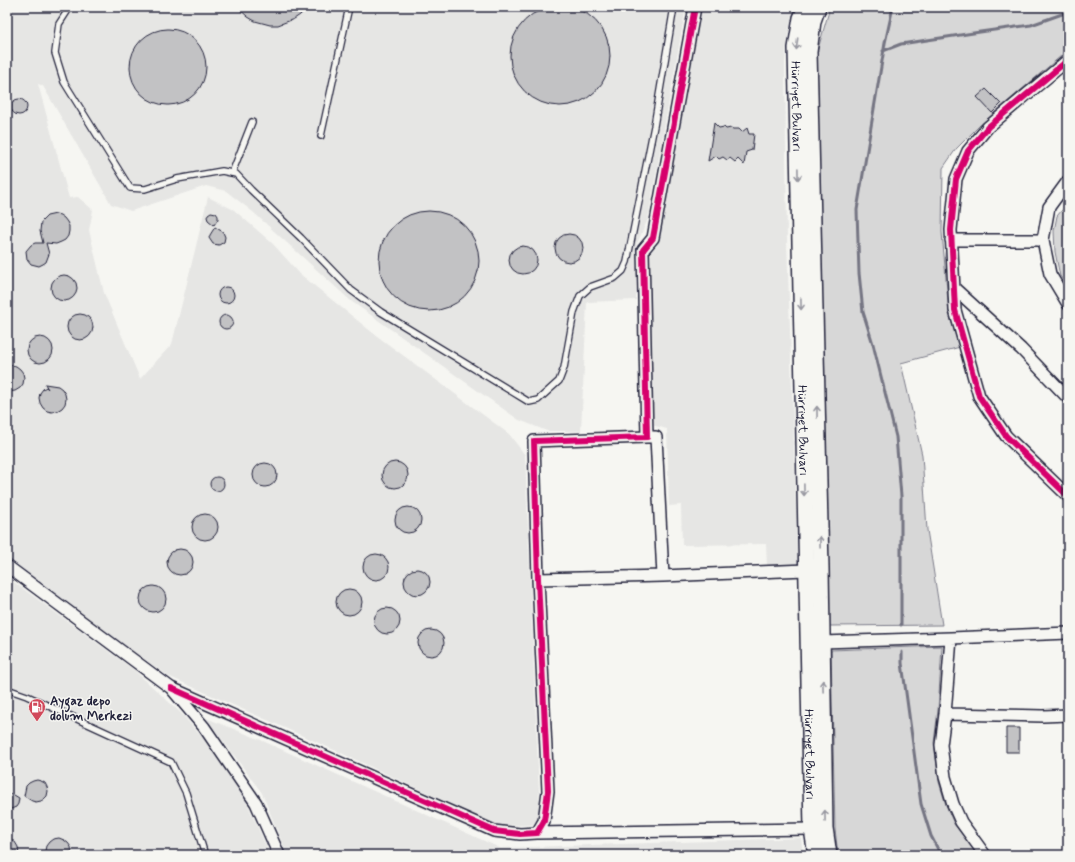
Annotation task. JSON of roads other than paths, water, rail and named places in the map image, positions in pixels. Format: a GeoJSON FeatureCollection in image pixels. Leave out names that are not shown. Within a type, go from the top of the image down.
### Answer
{"type":"FeatureCollection","features":[{"type":"Feature","properties":{"kind":"main road","name":"Hürriyet Bulvarı"},"geometry":{"type":"LineString","coordinates":[[806,7],[801,18],[796,48],[813,569],[822,642],[825,828],[829,855]]}},
{"type":"Feature","properties":{"kind":"main road","name":"Hürriyet Bulvarı"},"geometry":{"type":"LineString","coordinates":[[816,855],[812,829],[813,569],[808,52],[813,21],[818,7]]}},
{"type":"Feature","properties":{"kind":"street"},"geometry":{"type":"LineString","coordinates":[[647,437],[643,250],[654,238],[694,7]]}},
{"type":"Feature","properties":{"kind":"street"},"geometry":{"type":"LineString","coordinates":[[1068,60],[988,127],[968,151],[956,179],[950,230],[955,310],[979,396],[1006,436],[1068,496]]}},
{"type":"Feature","properties":{"kind":"street"},"geometry":{"type":"LineString","coordinates":[[1068,181],[1049,208],[1043,240],[1050,274],[1068,304]]}},
{"type":"Feature","properties":{"kind":"street"},"geometry":{"type":"LineString","coordinates":[[951,240],[1043,240]]}},
{"type":"Feature","properties":{"kind":"street"},"geometry":{"type":"LineString","coordinates":[[954,288],[1021,349],[1068,398]]}},
{"type":"Feature","properties":{"kind":"street"},"geometry":{"type":"LineString","coordinates":[[537,832],[544,821],[548,792],[538,579],[534,441],[656,437],[662,576]]}},
{"type":"Feature","properties":{"kind":"street"},"geometry":{"type":"LineString","coordinates":[[7,566],[171,688],[494,831],[520,834],[537,832],[812,829]]}},
{"type":"Feature","properties":{"kind":"street"},"geometry":{"type":"LineString","coordinates":[[538,579],[662,576],[813,569]]}},
{"type":"Feature","properties":{"kind":"street"},"geometry":{"type":"LineString","coordinates":[[822,642],[951,638],[1068,632]]}},
{"type":"Feature","properties":{"kind":"street"},"geometry":{"type":"LineString","coordinates":[[951,638],[941,745],[945,777],[953,804],[961,822],[985,855]]}},
{"type":"Feature","properties":{"kind":"street"},"geometry":{"type":"LineString","coordinates":[[171,688],[204,727],[256,802],[279,855]]}},
{"type":"Feature","properties":{"kind":"street"},"geometry":{"type":"LineString","coordinates":[[945,714],[1043,716],[1068,715]]}},
{"type":"Feature","properties":{"kind":"lane"},"geometry":{"type":"LineString","coordinates":[[70,7],[59,24],[55,53],[64,82],[130,188],[144,189],[177,179],[222,171],[236,174],[351,290],[381,312],[529,402],[538,400],[559,381],[564,368],[574,312],[580,296],[590,287],[615,278],[623,271],[627,262],[654,126],[674,7]]}},
{"type":"Feature","properties":{"kind":"lane"},"geometry":{"type":"LineString","coordinates":[[321,136],[349,7]]}},
{"type":"Feature","properties":{"kind":"lane"},"geometry":{"type":"LineString","coordinates":[[232,173],[252,122]]}},
{"type":"Feature","properties":{"kind":"lane"},"geometry":{"type":"LineString","coordinates":[[7,689],[27,696],[171,762],[186,793],[205,855]]}},
{"type":"Feature","properties":{"kind":"waterway"},"geometry":{"type":"LineString","coordinates":[[893,7],[885,43],[857,210],[859,273],[863,312],[873,344],[896,437],[901,496],[901,625]]}},
{"type":"Feature","properties":{"kind":"waterway"},"geometry":{"type":"LineString","coordinates":[[883,51],[901,44],[1031,25],[1065,13]]}},
{"type":"Feature","properties":{"kind":"waterway"},"geometry":{"type":"LineString","coordinates":[[902,652],[902,663],[921,804],[931,836],[941,855]]}},
{"type":"Feature","properties":{"kind":"place","name":"Aygaz depo dolum Merkezi"},"geometry":{"type":"Point","coordinates":[37,722]}}]}
